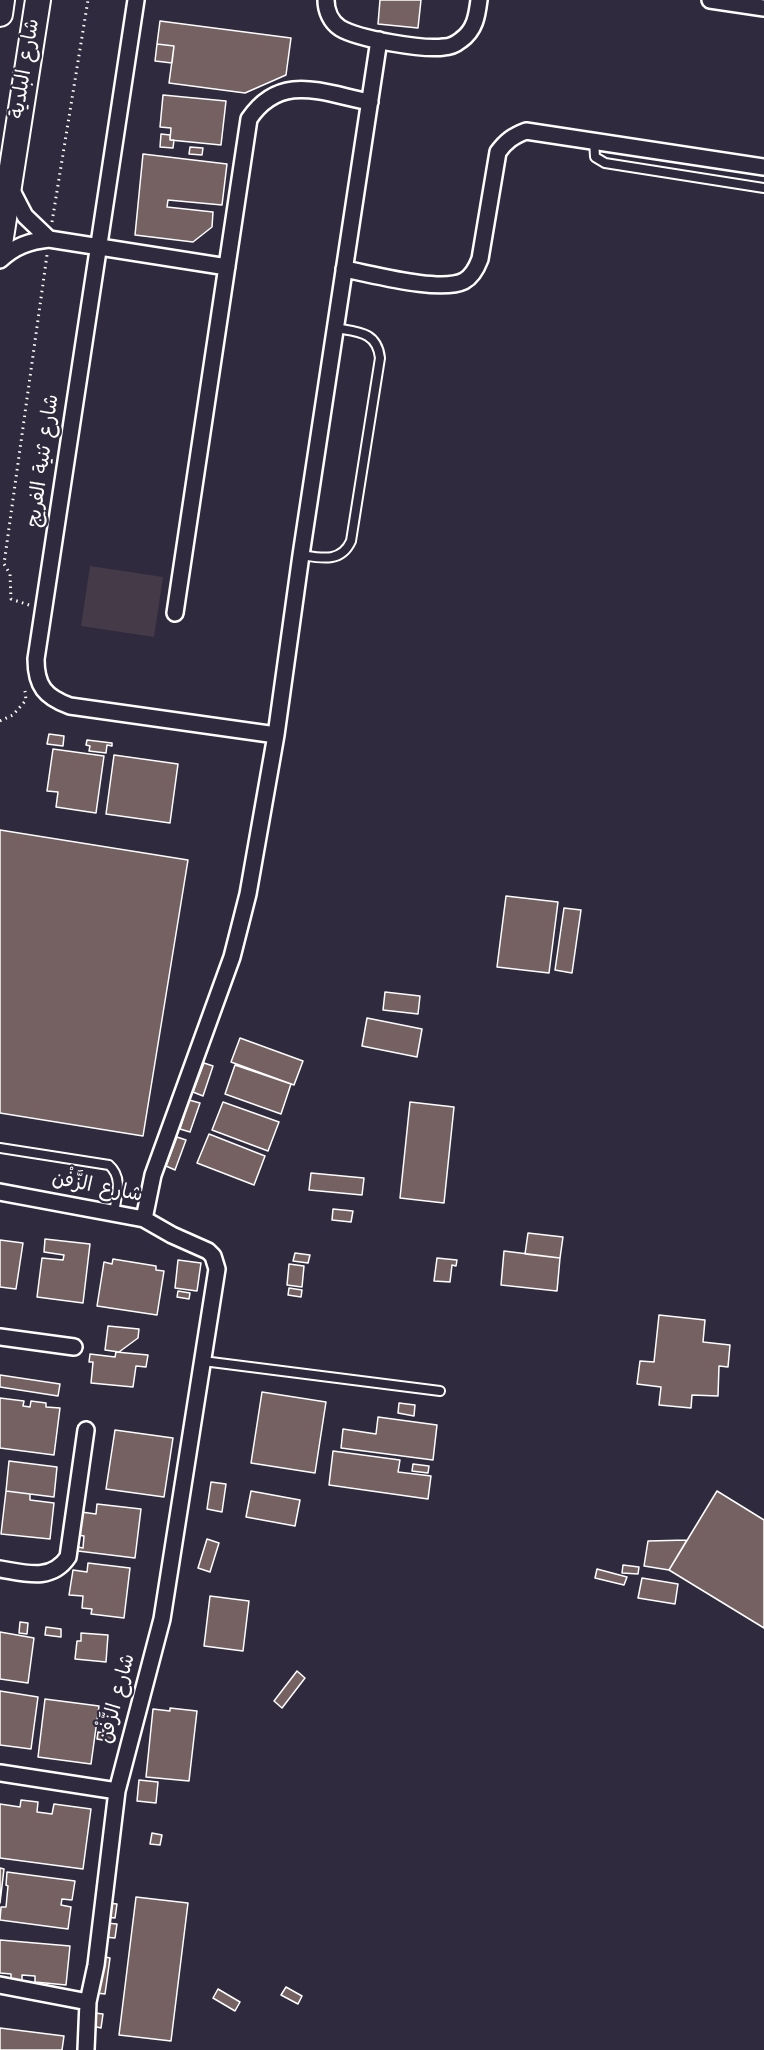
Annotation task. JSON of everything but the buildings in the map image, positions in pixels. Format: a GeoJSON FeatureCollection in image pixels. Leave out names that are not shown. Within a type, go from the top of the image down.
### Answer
{"type":"FeatureCollection","features":[{"type":"Feature","properties":{"kind":"main road","name":"شارع البلدية"},"geometry":{"type":"LineString","coordinates":[[0,14],[2,0]]}},
{"type":"Feature","properties":{"kind":"main road","name":"شارع البلدية"},"geometry":{"type":"LineString","coordinates":[[0,244],[38,0]]}},
{"type":"Feature","properties":{"kind":"street","name":"شارع ثنية الفريج"},"geometry":{"type":"LineString","coordinates":[[136,0],[38,648],[36,674],[43,690],[55,700],[70,706],[276,735]]}},
{"type":"Feature","properties":{"kind":"street"},"geometry":{"type":"LineString","coordinates":[[326,0],[330,17],[338,27],[379,40],[431,48],[446,47],[460,41],[477,20],[480,0]]}},
{"type":"Feature","properties":{"kind":"street"},"geometry":{"type":"LineString","coordinates":[[710,0],[764,8]]}},
{"type":"Feature","properties":{"kind":"street"},"geometry":{"type":"LineString","coordinates":[[144,1219],[153,1175],[237,939],[248,894],[276,735],[379,40]]}},
{"type":"Feature","properties":{"kind":"street"},"geometry":{"type":"LineString","coordinates":[[176,613],[249,119],[259,105],[273,94],[291,89],[370,102]]}},
{"type":"Feature","properties":{"kind":"street"},"geometry":{"type":"LineString","coordinates":[[344,269],[432,285],[450,285],[465,280],[475,271],[480,259],[498,152],[505,142],[526,131],[764,166]]}},
{"type":"Feature","properties":{"kind":"street"},"geometry":{"type":"LineString","coordinates":[[9,187],[25,216],[49,239]]}},
{"type":"Feature","properties":{"kind":"street"},"geometry":{"type":"LineString","coordinates":[[0,260],[20,245],[34,240],[49,239],[227,267]]}},
{"type":"Feature","properties":{"kind":"street","name":"شارع الزَّفْن"},"geometry":{"type":"LineString","coordinates":[[0,1192],[144,1219],[172,1235],[202,1247],[216,1262],[217,1276],[162,1619],[117,1791],[96,1965],[88,2002],[86,2050]]}},
{"type":"Feature","properties":{"kind":"street"},"geometry":{"type":"LineString","coordinates":[[0,1337],[74,1347]]}},
{"type":"Feature","properties":{"kind":"street"},"geometry":{"type":"LineString","coordinates":[[0,1569],[40,1575],[56,1570],[68,1557],[86,1430]]}},
{"type":"Feature","properties":{"kind":"street"},"geometry":{"type":"LineString","coordinates":[[0,1773],[117,1791]]}},
{"type":"Feature","properties":{"kind":"street"},"geometry":{"type":"LineString","coordinates":[[0,1985],[88,2002]]}},
{"type":"Feature","properties":{"kind":"lane"},"geometry":{"type":"LineString","coordinates":[[594,140],[595,157],[605,164],[764,188]]}},
{"type":"Feature","properties":{"kind":"lane"},"geometry":{"type":"LineString","coordinates":[[301,555],[333,558],[342,554],[351,541],[380,358],[376,342],[369,336],[360,332],[335,328]]}},
{"type":"Feature","properties":{"kind":"lane"},"geometry":{"type":"LineString","coordinates":[[0,1148],[109,1165],[118,1179],[114,1212]]}},
{"type":"Feature","properties":{"kind":"lane"},"geometry":{"type":"LineString","coordinates":[[203,1361],[440,1391]]}},
{"type":"Feature","properties":{"kind":"path"},"geometry":{"type":"LineString","coordinates":[[32,609],[29,603],[11,599],[10,574],[4,564],[49,239],[88,0]]}},
{"type":"Feature","properties":{"kind":"path"},"geometry":{"type":"LineString","coordinates":[[0,721],[13,716],[26,700],[25,690]]}},
{"type":"Feature","properties":{"kind":"shaded area"},"geometry":{"type":"Polygon","coordinates":[[[90,566],[163,577],[154,637],[81,626],[90,566]]]}}]}
